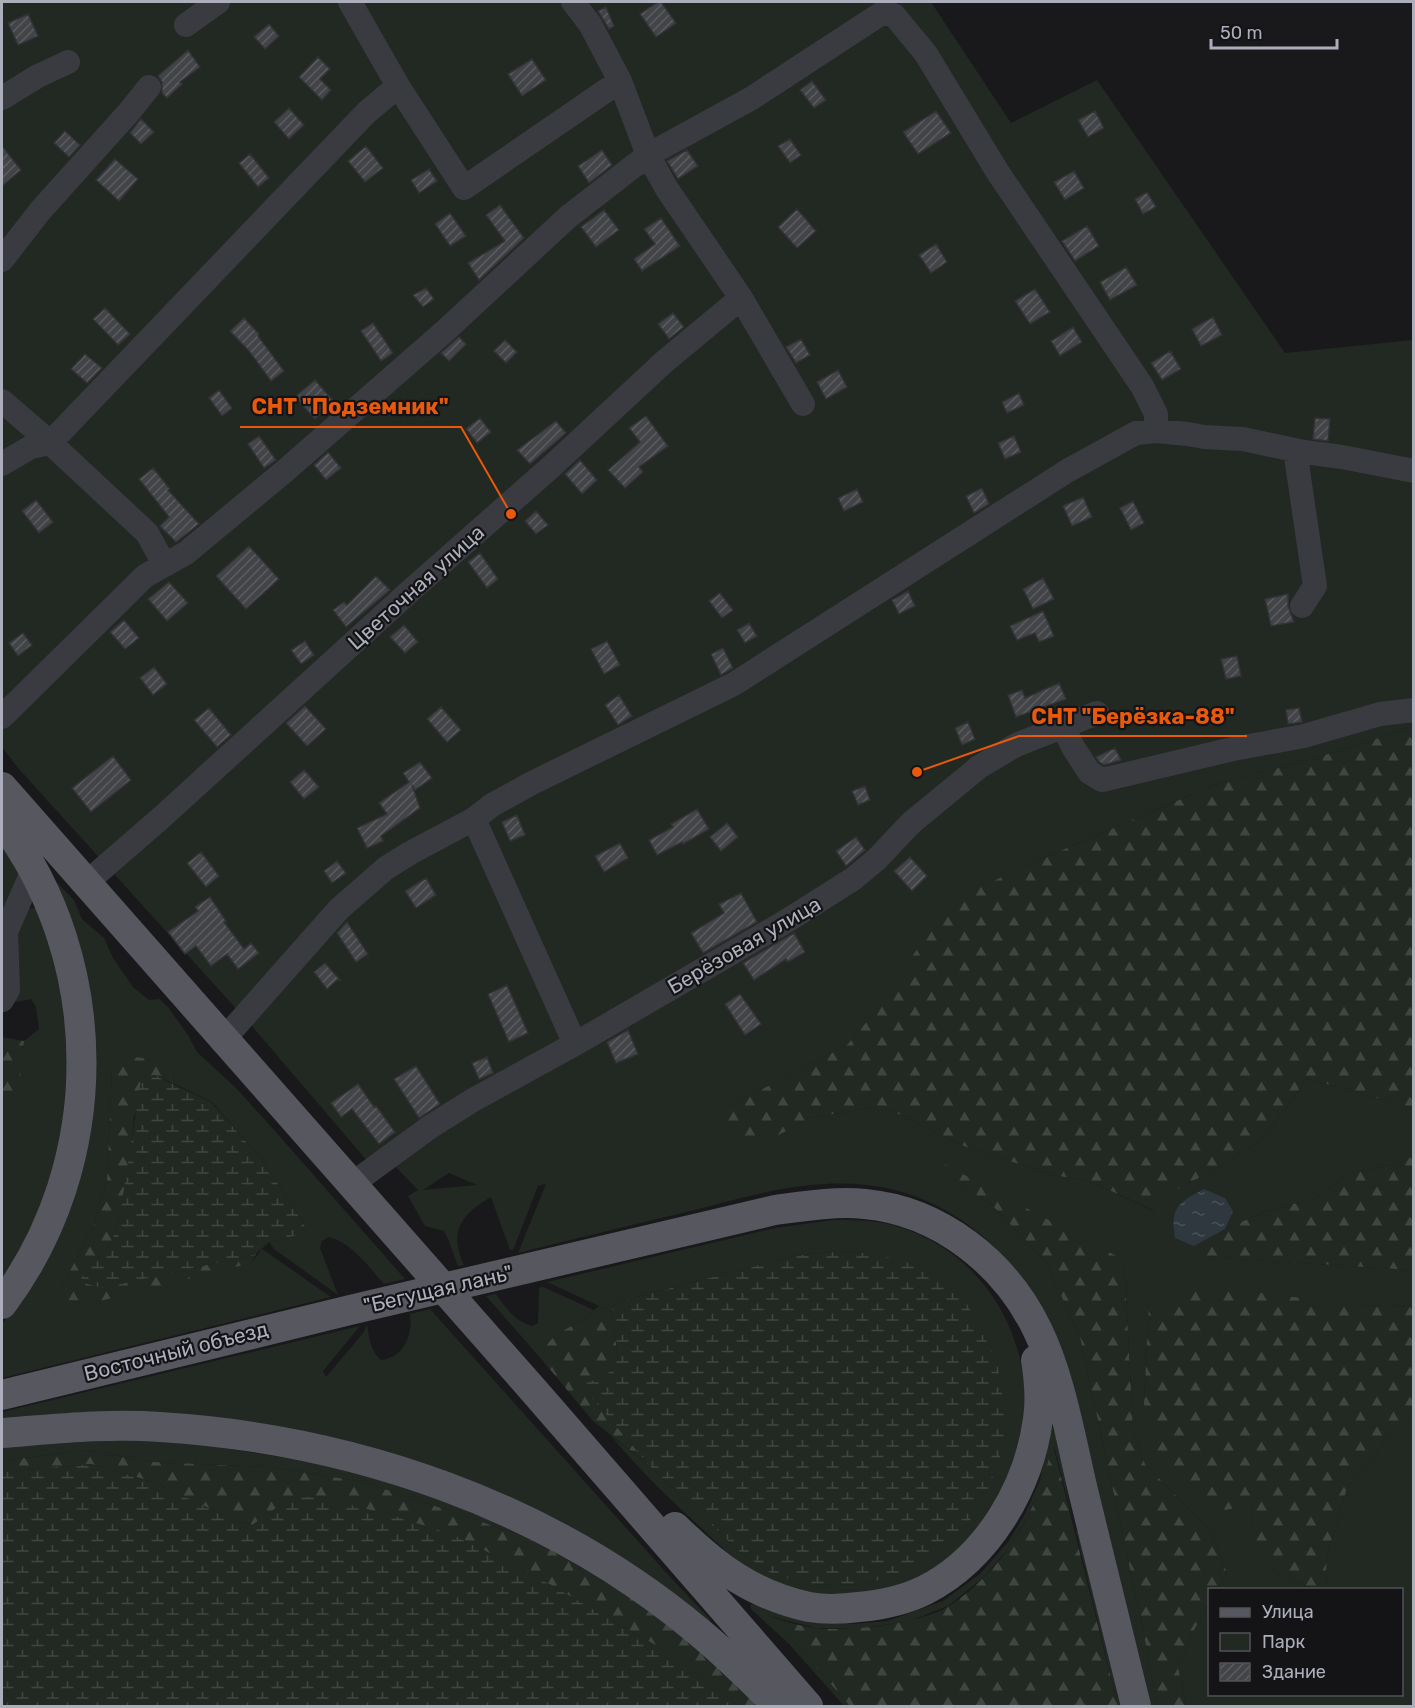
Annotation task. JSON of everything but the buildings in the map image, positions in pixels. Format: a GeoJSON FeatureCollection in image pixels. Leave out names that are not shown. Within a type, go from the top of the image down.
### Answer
{"type":"FeatureCollection","features":[{"type":"Feature","properties":{"kind":"main road"},"geometry":{"type":"LineString","coordinates":[[2,787],[535,1392],[808,1707]]}},
{"type":"Feature","properties":{"kind":"main road"},"geometry":{"type":"LineString","coordinates":[[2,821],[33,870],[68,956],[79,1006],[81,1051],[79,1107],[74,1144],[63,1184],[33,1257],[2,1304]]}},
{"type":"Feature","properties":{"kind":"main road","name":"\"Бегущая лань\""},"geometry":{"type":"LineString","coordinates":[[350,1310],[775,1210],[838,1203],[891,1208],[915,1216],[961,1239],[987,1261]]}},
{"type":"Feature","properties":{"kind":"main road"},"geometry":{"type":"LineString","coordinates":[[535,1392],[700,1551],[725,1572],[754,1589],[812,1608],[851,1608],[900,1600],[925,1590],[947,1575],[964,1561],[995,1527],[1012,1502],[1025,1472],[1033,1445],[1039,1417],[1036,1361],[1017,1307],[987,1261]]}},
{"type":"Feature","properties":{"kind":"main road"},"geometry":{"type":"LineString","coordinates":[[987,1261],[1025,1308],[1038,1330],[1052,1368],[1136,1707]]}},
{"type":"Feature","properties":{"kind":"main road","name":"Восточный объезд"},"geometry":{"type":"LineString","coordinates":[[2,1395],[350,1310]]}},
{"type":"Feature","properties":{"kind":"main road"},"geometry":{"type":"LineString","coordinates":[[2,1433],[72,1428],[159,1426],[221,1433],[308,1446],[391,1467],[442,1485],[494,1506],[562,1540],[619,1574],[699,1631],[778,1707]]}},
{"type":"Feature","properties":{"kind":"street"},"geometry":{"type":"LineString","coordinates":[[186,25],[218,2]]}},
{"type":"Feature","properties":{"kind":"street"},"geometry":{"type":"LineString","coordinates":[[350,2],[398,86],[464,188],[620,81]]}},
{"type":"Feature","properties":{"kind":"street"},"geometry":{"type":"LineString","coordinates":[[573,2],[590,24],[620,81],[648,155],[667,189],[741,298],[803,404]]}},
{"type":"Feature","properties":{"kind":"street"},"geometry":{"type":"LineString","coordinates":[[2,717],[146,576],[186,553],[286,470],[445,331],[568,217],[648,155],[752,98],[882,13],[894,15],[926,54],[997,171],[1142,386],[1156,414],[1156,431]]}},
{"type":"Feature","properties":{"kind":"street"},"geometry":{"type":"LineString","coordinates":[[2,98],[38,76],[68,62]]}},
{"type":"Feature","properties":{"kind":"street"},"geometry":{"type":"LineString","coordinates":[[2,464],[31,447],[50,443],[366,113],[398,86]]}},
{"type":"Feature","properties":{"kind":"street"},"geometry":{"type":"LineString","coordinates":[[2,260],[40,211],[149,87]]}},
{"type":"Feature","properties":{"kind":"street","name":"Цветочная улица"},"geometry":{"type":"LineString","coordinates":[[86,883],[535,481],[664,362],[741,298]]}},
{"type":"Feature","properties":{"kind":"street"},"geometry":{"type":"LineString","coordinates":[[2,401],[147,533],[164,564]]}},
{"type":"Feature","properties":{"kind":"street"},"geometry":{"type":"LineString","coordinates":[[224,1039],[319,930],[360,889],[386,868],[474,819],[507,796],[734,684],[1067,471],[1136,433],[1156,431],[1243,439],[1413,471]]}},
{"type":"Feature","properties":{"kind":"street"},"geometry":{"type":"LineString","coordinates":[[1295,450],[1315,586],[1302,606]]}},
{"type":"Feature","properties":{"kind":"street"},"geometry":{"type":"LineString","coordinates":[[1063,727],[1089,772],[1102,780],[1233,749],[1304,736],[1380,714],[1413,710]]}},
{"type":"Feature","properties":{"kind":"street","name":"Берёзовая улица"},"geometry":{"type":"LineString","coordinates":[[352,1184],[430,1127],[472,1100],[575,1044],[785,922],[853,879],[877,859],[911,823],[979,767],[1016,746],[1097,713]]}},
{"type":"Feature","properties":{"kind":"street"},"geometry":{"type":"LineString","coordinates":[[474,819],[575,1044]]}},
{"type":"Feature","properties":{"kind":"street"},"geometry":{"type":"LineString","coordinates":[[2,1000],[8,990],[6,932],[33,870]]}},
{"type":"Feature","properties":{"kind":"green space"},"geometry":{"type":"Polygon","coordinates":[[[2,2],[931,2],[1011,123],[1097,80],[1285,353],[1413,340],[1413,727],[1312,759],[1214,785],[1018,869],[881,1005],[847,1045],[730,1106],[756,1147],[809,1118],[882,1106],[966,1147],[1053,1175],[1089,1181],[1154,1211],[1170,1193],[1221,1166],[1258,1142],[1287,1108],[1306,1078],[1413,1107],[1413,1156],[1395,1164],[1351,1173],[1315,1198],[1264,1212],[1225,1229],[1205,1257],[1413,1270],[1413,1307],[1358,1305],[1174,1307],[1149,1302],[1144,1404],[1251,1503],[1253,1523],[1242,1537],[1276,1573],[1311,1588],[1218,1588],[1227,1573],[1210,1530],[1145,1464],[1133,1428],[1124,1260],[960,1184],[993,1206],[1046,1262],[1080,1337],[1143,1629],[1157,1706],[1146,1706],[1029,1287],[985,1238],[935,1204],[907,1193],[877,1186],[845,1183],[811,1185],[753,1195],[518,1253],[546,1184],[538,1186],[513,1250],[510,1250],[491,1197],[472,1210],[465,1217],[458,1233],[459,1253],[464,1265],[458,1266],[444,1231],[425,1226],[408,1196],[418,1190],[395,1166],[380,1176],[251,1025],[18,768],[2,747],[2,2]],[[449,1173],[423,1190],[477,1185],[449,1173]]]}},
{"type":"Feature","properties":{"kind":"green space"},"geometry":{"type":"Polygon","coordinates":[[[1413,727],[1413,1107],[1306,1078],[1287,1108],[1258,1142],[1221,1166],[1170,1193],[1155,1211],[1089,1181],[1053,1175],[966,1147],[882,1106],[809,1118],[756,1148],[722,1130],[730,1106],[847,1045],[881,1005],[951,902],[1018,869],[1214,785],[1312,759],[1413,727]]]}},
{"type":"Feature","properties":{"kind":"green space"},"geometry":{"type":"Polygon","coordinates":[[[2,839],[20,874],[2,932],[2,839]]]}},
{"type":"Feature","properties":{"kind":"green space"},"geometry":{"type":"Polygon","coordinates":[[[55,881],[74,900],[82,919],[104,938],[113,958],[133,987],[149,1000],[159,999],[168,1007],[197,1052],[235,1087],[405,1279],[384,1284],[353,1250],[329,1237],[322,1241],[320,1248],[338,1295],[274,1249],[269,1242],[306,1233],[304,1224],[263,1161],[212,1102],[173,1083],[174,1073],[112,1071],[107,1181],[94,1225],[60,1290],[251,1263],[262,1249],[331,1297],[2,1378],[2,1324],[28,1287],[83,1156],[53,883],[55,881]]]}},
{"type":"Feature","properties":{"kind":"green space"},"geometry":{"type":"Polygon","coordinates":[[[28,908],[37,908],[57,963],[69,1040],[61,1145],[39,1208],[20,1251],[2,1283],[2,1097],[10,1099],[18,1086],[24,1041],[39,1029],[36,1007],[31,999],[16,1002],[12,996],[16,920],[28,908]]]}},
{"type":"Feature","properties":{"kind":"green space"},"geometry":{"type":"Polygon","coordinates":[[[2,1037],[24,1041],[19,1086],[10,1099],[2,1097],[2,1037]]]}},
{"type":"Feature","properties":{"kind":"green space"},"geometry":{"type":"Polygon","coordinates":[[[128,1057],[147,1059],[163,1065],[174,1073],[173,1083],[154,1075],[134,1116],[129,1166],[120,1214],[111,1244],[87,1269],[103,1288],[256,1254],[251,1263],[100,1301],[61,1300],[60,1290],[94,1225],[107,1181],[112,1071],[128,1057]]]}},
{"type":"Feature","properties":{"kind":"green space"},"geometry":{"type":"Polygon","coordinates":[[[154,1075],[211,1102],[263,1161],[304,1224],[306,1233],[269,1242],[256,1254],[103,1288],[79,1282],[87,1269],[111,1244],[120,1214],[141,1080],[154,1075]]]}},
{"type":"Feature","properties":{"kind":"green space"},"geometry":{"type":"Polygon","coordinates":[[[1413,1156],[1413,1270],[1204,1257],[1225,1229],[1264,1212],[1315,1198],[1351,1173],[1395,1164],[1413,1156]]]}},
{"type":"Feature","properties":{"kind":"green space"},"geometry":{"type":"Polygon","coordinates":[[[944,1164],[1124,1260],[1133,1428],[1145,1464],[1210,1530],[1227,1573],[1218,1588],[1208,1588],[1208,1605],[1178,1667],[1186,1706],[1157,1706],[1143,1629],[1080,1337],[1046,1262],[993,1206],[960,1184],[944,1164]]]}},
{"type":"Feature","properties":{"kind":"green space"},"geometry":{"type":"Polygon","coordinates":[[[833,1220],[888,1224],[927,1238],[960,1260],[987,1288],[1007,1321],[1020,1358],[1025,1397],[1022,1437],[1010,1476],[977,1528],[962,1546],[927,1573],[886,1589],[863,1593],[806,1595],[760,1574],[733,1557],[663,1492],[611,1436],[650,1466],[739,1551],[769,1572],[811,1586],[858,1584],[892,1578],[941,1552],[969,1520],[989,1488],[868,1253],[836,1252],[797,1255],[614,1303],[612,1312],[547,1282],[775,1228],[833,1220]]]}},
{"type":"Feature","properties":{"kind":"green space"},"geometry":{"type":"Polygon","coordinates":[[[836,1252],[869,1253],[904,1261],[930,1273],[967,1304],[997,1361],[1006,1418],[1001,1453],[989,1488],[970,1520],[941,1552],[921,1567],[892,1578],[858,1584],[811,1586],[769,1572],[739,1551],[650,1466],[581,1385],[607,1375],[618,1359],[612,1312],[614,1303],[797,1255],[836,1252]]]}},
{"type":"Feature","properties":{"kind":"green space"},"geometry":{"type":"Polygon","coordinates":[[[1198,1285],[1358,1305],[1413,1307],[1413,1415],[1389,1437],[1347,1488],[1327,1555],[1325,1588],[1311,1588],[1276,1573],[1241,1537],[1253,1523],[1251,1504],[1226,1510],[1191,1493],[1154,1446],[1144,1404],[1149,1301],[1174,1307],[1198,1285]]]}},
{"type":"Feature","properties":{"kind":"green space"},"geometry":{"type":"Polygon","coordinates":[[[541,1286],[594,1310],[594,1313],[560,1333],[548,1343],[543,1350],[546,1359],[543,1361],[486,1296],[496,1294],[516,1318],[532,1326],[538,1323],[541,1286]]]}},
{"type":"Feature","properties":{"kind":"green space"},"geometry":{"type":"Polygon","coordinates":[[[599,1306],[612,1312],[618,1359],[607,1375],[582,1386],[650,1466],[593,1421],[543,1361],[545,1359],[543,1350],[548,1343],[566,1329],[594,1313],[599,1306]]]}},
{"type":"Feature","properties":{"kind":"green space"},"geometry":{"type":"Polygon","coordinates":[[[430,1309],[710,1619],[711,1623],[452,1475],[2,1419],[2,1412],[360,1326],[323,1371],[326,1377],[364,1332],[367,1324],[374,1352],[381,1360],[396,1355],[405,1344],[410,1330],[410,1314],[430,1309]]]}},
{"type":"Feature","properties":{"kind":"green space"},"geometry":{"type":"Polygon","coordinates":[[[1413,1415],[1413,1706],[1186,1706],[1178,1667],[1208,1605],[1208,1696],[1403,1696],[1403,1588],[1325,1588],[1327,1555],[1347,1488],[1389,1437],[1413,1415]]]}},
{"type":"Feature","properties":{"kind":"green space"},"geometry":{"type":"Polygon","coordinates":[[[1050,1426],[1056,1437],[1074,1523],[1054,1446],[1044,1481],[1012,1544],[984,1577],[948,1606],[910,1621],[858,1629],[816,1628],[765,1615],[792,1640],[850,1706],[844,1706],[789,1644],[751,1609],[752,1604],[814,1623],[853,1624],[887,1621],[943,1601],[980,1574],[1008,1542],[1025,1514],[1040,1480],[1050,1426]]]}},
{"type":"Feature","properties":{"kind":"green space"},"geometry":{"type":"Polygon","coordinates":[[[85,1439],[206,1445],[341,1467],[440,1499],[535,1540],[364,1482],[270,1467],[155,1462],[85,1450],[2,1461],[2,1445],[85,1439]]]}},
{"type":"Feature","properties":{"kind":"green space"},"geometry":{"type":"Polygon","coordinates":[[[1053,1445],[1118,1706],[850,1706],[792,1640],[763,1614],[809,1627],[847,1629],[921,1618],[949,1606],[985,1576],[1014,1540],[1036,1497],[1053,1445]]]}},
{"type":"Feature","properties":{"kind":"green space"},"geometry":{"type":"Polygon","coordinates":[[[85,1450],[155,1462],[270,1467],[364,1482],[535,1540],[635,1600],[677,1631],[763,1706],[739,1706],[669,1653],[542,1580],[454,1535],[270,1514],[253,1525],[234,1520],[153,1482],[91,1464],[2,1472],[2,1461],[85,1450]]]}},
{"type":"Feature","properties":{"kind":"green space"},"geometry":{"type":"Polygon","coordinates":[[[91,1464],[153,1482],[234,1520],[252,1525],[293,1496],[324,1498],[394,1516],[454,1535],[542,1580],[669,1653],[739,1706],[2,1706],[2,1472],[91,1464]]]}},
{"type":"Feature","properties":{"kind":"green space"},"geometry":{"type":"Polygon","coordinates":[[[1075,1529],[1078,1532],[1121,1706],[1118,1706],[1075,1529]]]}},
{"type":"Feature","properties":{"kind":"water"},"geometry":{"type":"Polygon","coordinates":[[[1204,1189],[1225,1198],[1233,1211],[1225,1229],[1194,1246],[1175,1238],[1175,1213],[1182,1202],[1204,1189]]]}},
{"type":"Feature","properties":{"kind":"place","name":"СНТ \"Подземник\""},"geometry":{"type":"Point","coordinates":[511,514]}},
{"type":"Feature","properties":{"kind":"place","name":"СНТ \"Берёзка-88\""},"geometry":{"type":"Point","coordinates":[917,772]}}]}
